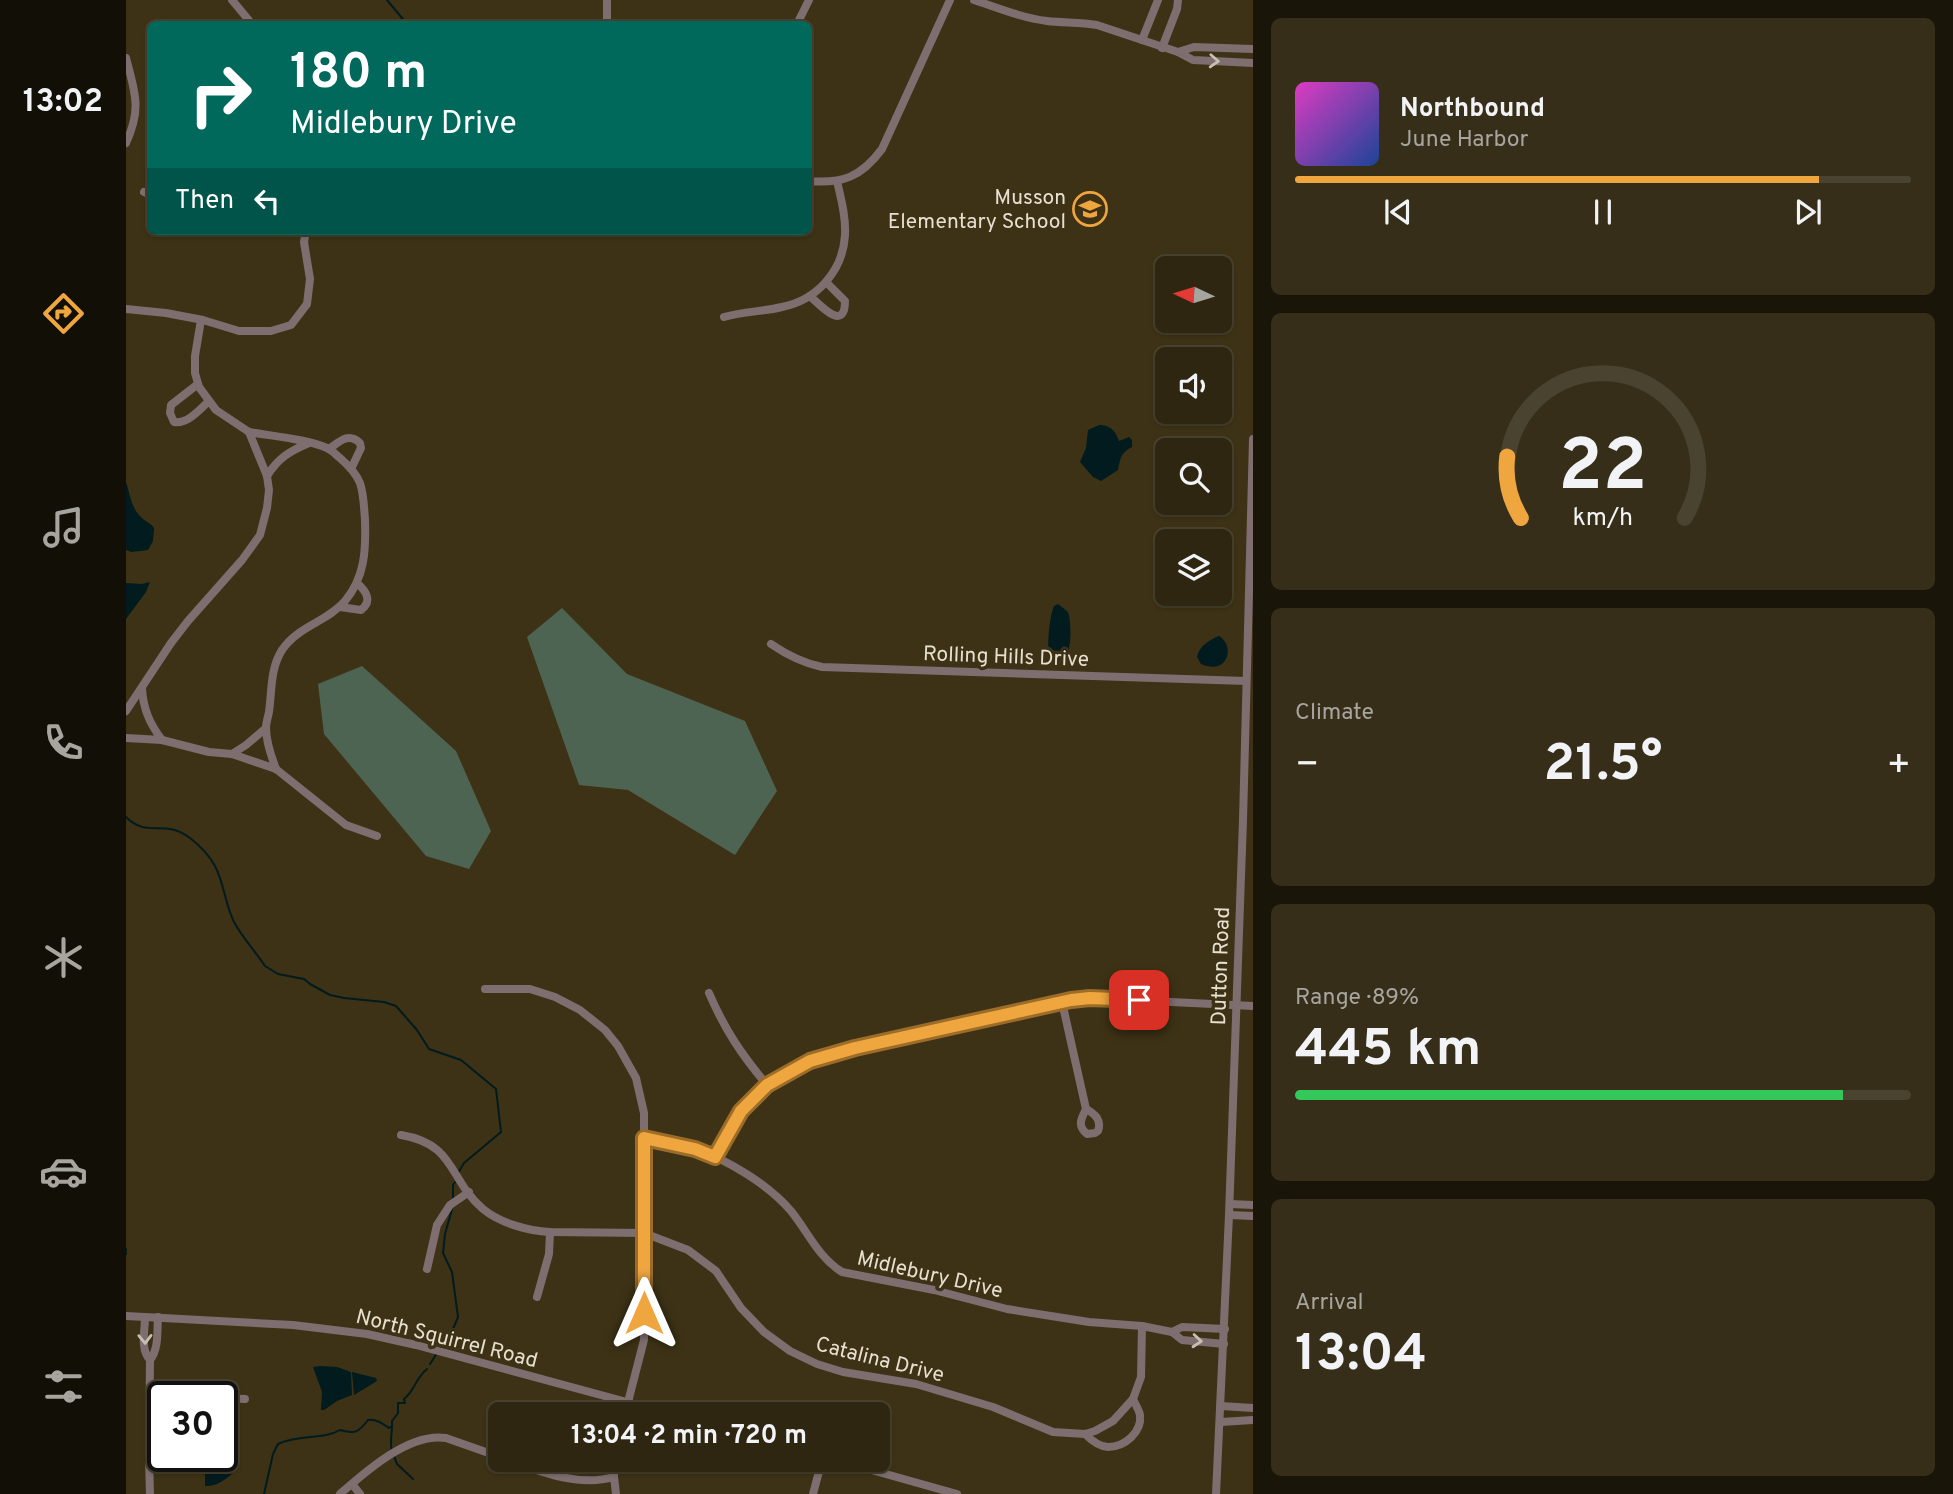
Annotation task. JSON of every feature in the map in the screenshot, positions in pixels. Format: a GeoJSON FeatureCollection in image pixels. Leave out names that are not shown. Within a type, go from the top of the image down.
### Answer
{"type":"FeatureCollection","features":[{"type":"Feature","properties":{"kind":"street"},"geometry":{"type":"LineString","coordinates":[[232,0],[250,21]]}},
{"type":"Feature","properties":{"kind":"street"},"geometry":{"type":"LineString","coordinates":[[607,0],[607,21]]}},
{"type":"Feature","properties":{"kind":"street"},"geometry":{"type":"LineString","coordinates":[[798,21],[809,0]]}},
{"type":"Feature","properties":{"kind":"street"},"geometry":{"type":"LineString","coordinates":[[812,181],[837,181],[866,167],[882,149],[950,0]]}},
{"type":"Feature","properties":{"kind":"street"},"geometry":{"type":"LineString","coordinates":[[974,0],[1045,21],[1097,25],[1178,52],[1193,60],[1253,63]]}},
{"type":"Feature","properties":{"kind":"street"},"geometry":{"type":"LineString","coordinates":[[1142,40],[1158,0]]}},
{"type":"Feature","properties":{"kind":"street"},"geometry":{"type":"LineString","coordinates":[[1162,48],[1178,0]]}},
{"type":"Feature","properties":{"kind":"street"},"geometry":{"type":"LineString","coordinates":[[1178,52],[1194,47],[1253,49]]}},
{"type":"Feature","properties":{"kind":"street"},"geometry":{"type":"LineString","coordinates":[[126,58],[137,105],[134,126],[126,143]]}},
{"type":"Feature","properties":{"kind":"street"},"geometry":{"type":"LineString","coordinates":[[723,317],[781,308],[805,300],[826,282],[836,266],[845,236],[837,181]]}},
{"type":"Feature","properties":{"kind":"street"},"geometry":{"type":"LineString","coordinates":[[126,309],[166,313],[239,331],[271,331],[291,325],[307,304],[310,279],[305,235]]}},
{"type":"Feature","properties":{"kind":"street"},"geometry":{"type":"LineString","coordinates":[[810,296],[831,315],[841,314],[845,309],[845,301],[826,282]]}},
{"type":"Feature","properties":{"kind":"street"},"geometry":{"type":"LineString","coordinates":[[201,320],[194,356],[195,373],[198,384],[209,401],[222,415],[249,432],[329,449],[351,469],[359,482],[364,503],[366,546],[357,583],[340,607],[292,638],[275,664],[266,728],[270,754],[276,769]]}},
{"type":"Feature","properties":{"kind":"street"},"geometry":{"type":"LineString","coordinates":[[198,384],[171,405],[174,422],[186,420],[209,401]]}},
{"type":"Feature","properties":{"kind":"street"},"geometry":{"type":"LineString","coordinates":[[126,711],[171,643],[260,535],[267,508],[267,476],[249,432]]}},
{"type":"Feature","properties":{"kind":"street"},"geometry":{"type":"LineString","coordinates":[[329,449],[349,436],[355,438],[361,448],[351,469]]}},
{"type":"Feature","properties":{"kind":"street","name":"Dutton Road"},"geometry":{"type":"LineString","coordinates":[[1216,1494],[1250,694],[1246,681],[1253,439]]}},
{"type":"Feature","properties":{"kind":"street"},"geometry":{"type":"LineString","coordinates":[[267,476],[275,463],[289,452],[309,443]]}},
{"type":"Feature","properties":{"kind":"street"},"geometry":{"type":"LineString","coordinates":[[340,607],[361,610],[366,606],[367,594],[357,583]]}},
{"type":"Feature","properties":{"kind":"street","name":"Rolling Hills Drive"},"geometry":{"type":"LineString","coordinates":[[771,644],[787,655],[822,667],[1246,681]]}},
{"type":"Feature","properties":{"kind":"street"},"geometry":{"type":"LineString","coordinates":[[142,687],[148,717],[162,740]]}},
{"type":"Feature","properties":{"kind":"street"},"geometry":{"type":"LineString","coordinates":[[232,754],[246,746],[266,728]]}},
{"type":"Feature","properties":{"kind":"street"},"geometry":{"type":"LineString","coordinates":[[126,738],[162,740],[209,752],[232,754],[276,769],[346,825],[377,836]]}},
{"type":"Feature","properties":{"kind":"street"},"geometry":{"type":"LineString","coordinates":[[485,989],[530,989],[555,997],[580,1010],[605,1030],[636,1077],[644,1113],[644,1340],[628,1402]]}},
{"type":"Feature","properties":{"kind":"street"},"geometry":{"type":"LineString","coordinates":[[709,993],[720,1020],[742,1056],[767,1085]]}},
{"type":"Feature","properties":{"kind":"street"},"geometry":{"type":"LineString","coordinates":[[715,1157],[741,1111],[767,1085],[810,1061],[855,1048],[1090,998],[1253,1006]]}},
{"type":"Feature","properties":{"kind":"street"},"geometry":{"type":"LineString","coordinates":[[1062,1002],[1086,1109]]}},
{"type":"Feature","properties":{"kind":"street","name":"Catalina Drive"},"geometry":{"type":"LineString","coordinates":[[401,1135],[418,1137],[435,1147],[446,1157],[484,1210],[515,1226],[537,1232],[644,1233],[688,1250],[716,1271],[741,1308],[764,1332],[808,1360],[843,1372],[916,1384],[993,1407],[1053,1432],[1085,1434],[1092,1441],[1106,1447],[1122,1445],[1132,1436],[1139,1424],[1140,1413],[1133,1399]]}},
{"type":"Feature","properties":{"kind":"street","name":"Midlebury Drive"},"geometry":{"type":"LineString","coordinates":[[644,1138],[695,1149],[741,1170],[789,1209],[815,1247],[832,1266],[842,1272],[934,1290],[1007,1309],[1089,1322],[1142,1326],[1172,1332],[1182,1340],[1224,1344]]}},
{"type":"Feature","properties":{"kind":"street"},"geometry":{"type":"LineString","coordinates":[[427,1269],[437,1225],[450,1205],[469,1192]]}},
{"type":"Feature","properties":{"kind":"street"},"geometry":{"type":"LineString","coordinates":[[1230,1204],[1253,1205]]}},
{"type":"Feature","properties":{"kind":"street"},"geometry":{"type":"LineString","coordinates":[[1229,1215],[1253,1216]]}},
{"type":"Feature","properties":{"kind":"street"},"geometry":{"type":"LineString","coordinates":[[537,1297],[549,1254],[550,1232]]}},
{"type":"Feature","properties":{"kind":"street","name":"North Squirrel Road"},"geometry":{"type":"LineString","coordinates":[[126,1316],[293,1325],[367,1334],[431,1348],[628,1402]]}},
{"type":"Feature","properties":{"kind":"street"},"geometry":{"type":"LineString","coordinates":[[145,1317],[144,1347],[150,1360],[149,1381]]}},
{"type":"Feature","properties":{"kind":"street"},"geometry":{"type":"LineString","coordinates":[[150,1360],[156,1348],[158,1317]]}},
{"type":"Feature","properties":{"kind":"street"},"geometry":{"type":"LineString","coordinates":[[1085,1434],[1113,1421],[1133,1399],[1141,1377],[1142,1326]]}},
{"type":"Feature","properties":{"kind":"street","name":"Midlebury Drive"},"geometry":{"type":"LineString","coordinates":[[1172,1332],[1182,1327],[1225,1329]]}},
{"type":"Feature","properties":{"kind":"street"},"geometry":{"type":"LineString","coordinates":[[238,1399],[246,1399]]}},
{"type":"Feature","properties":{"kind":"street"},"geometry":{"type":"LineString","coordinates":[[1221,1406],[1253,1408]]}},
{"type":"Feature","properties":{"kind":"street"},"geometry":{"type":"LineString","coordinates":[[1221,1422],[1253,1419]]}},
{"type":"Feature","properties":{"kind":"street"},"geometry":{"type":"LineString","coordinates":[[340,1494],[371,1469],[412,1443],[438,1437],[488,1452]]}},
{"type":"Feature","properties":{"kind":"street"},"geometry":{"type":"LineString","coordinates":[[150,1472],[150,1494]]}},
{"type":"Feature","properties":{"kind":"street"},"geometry":{"type":"LineString","coordinates":[[548,1472],[578,1480],[600,1481],[614,1477]]}},
{"type":"Feature","properties":{"kind":"street"},"geometry":{"type":"LineString","coordinates":[[614,1472],[616,1494]]}},
{"type":"Feature","properties":{"kind":"street"},"geometry":{"type":"LineString","coordinates":[[813,1494],[819,1472]]}},
{"type":"Feature","properties":{"kind":"street"},"geometry":{"type":"LineString","coordinates":[[879,1472],[957,1494]]}},
{"type":"Feature","properties":{"kind":"street"},"geometry":{"type":"LineString","coordinates":[[352,1484],[360,1494]]}},
{"type":"Feature","properties":{"kind":"green space"},"geometry":{"type":"Polygon","coordinates":[[[562,608],[627,674],[745,721],[777,791],[735,855],[628,790],[579,785],[527,637],[562,608]]]}},
{"type":"Feature","properties":{"kind":"green space"},"geometry":{"type":"Polygon","coordinates":[[[362,666],[456,751],[491,831],[469,869],[426,856],[324,734],[318,684],[362,666]]]}},
{"type":"Feature","properties":{"kind":"water"},"geometry":{"type":"Polygon","coordinates":[[[1099,425],[1112,429],[1119,441],[1129,437],[1132,440],[1132,447],[1125,451],[1118,470],[1101,481],[1093,477],[1080,462],[1086,448],[1088,430],[1099,425]]]}},
{"type":"Feature","properties":{"kind":"water"},"geometry":{"type":"Polygon","coordinates":[[[126,482],[135,509],[154,528],[153,541],[148,550],[126,550],[126,482]]]}},
{"type":"Feature","properties":{"kind":"water"},"geometry":{"type":"Polygon","coordinates":[[[150,582],[146,592],[126,619],[126,583],[150,582]]]}},
{"type":"Feature","properties":{"kind":"water"},"geometry":{"type":"Polygon","coordinates":[[[1058,604],[1069,615],[1070,637],[1065,658],[1055,662],[1049,655],[1048,648],[1050,622],[1054,606],[1058,604]]]}},
{"type":"Feature","properties":{"kind":"water"},"geometry":{"type":"Polygon","coordinates":[[[1219,636],[1224,640],[1228,652],[1223,663],[1210,667],[1201,664],[1197,657],[1200,650],[1219,636]]]}},
{"type":"Feature","properties":{"kind":"water"},"geometry":{"type":"Polygon","coordinates":[[[313,1367],[337,1367],[351,1372],[352,1395],[324,1410],[321,1410],[322,1392],[313,1367]]]}},
{"type":"Feature","properties":{"kind":"water"},"geometry":{"type":"Polygon","coordinates":[[[352,1372],[376,1378],[377,1381],[354,1395],[352,1372]]]}},
{"type":"Feature","properties":{"kind":"water"},"geometry":{"type":"Polygon","coordinates":[[[205,1472],[234,1472],[221,1482],[205,1486],[205,1472]]]}},
{"type":"Feature","properties":{"kind":"waterway"},"geometry":{"type":"LineString","coordinates":[[387,0],[404,21]]}},
{"type":"Feature","properties":{"kind":"waterway"},"geometry":{"type":"LineString","coordinates":[[126,817],[142,827],[181,832],[204,850],[218,873],[234,922],[265,966],[278,974],[304,979],[330,995],[396,1006],[429,1049],[461,1060],[496,1089],[501,1132],[464,1163],[458,1173]]}},
{"type":"Feature","properties":{"kind":"waterway"},"geometry":{"type":"LineString","coordinates":[[453,1200],[455,1182]]}},
{"type":"Feature","properties":{"kind":"waterway"},"geometry":{"type":"LineString","coordinates":[[440,1348],[451,1334],[458,1317],[452,1272],[443,1253],[452,1209]]}},
{"type":"Feature","properties":{"kind":"waterway"},"geometry":{"type":"LineString","coordinates":[[126,1249],[126,1254]]}},
{"type":"Feature","properties":{"kind":"waterway"},"geometry":{"type":"LineString","coordinates":[[430,1364],[437,1353]]}},
{"type":"Feature","properties":{"kind":"waterway"},"geometry":{"type":"LineString","coordinates":[[392,1451],[392,1421],[398,1413],[398,1403],[405,1403],[404,1399],[427,1369]]}},
{"type":"Feature","properties":{"kind":"waterway"},"geometry":{"type":"LineString","coordinates":[[264,1494],[273,1454],[278,1444],[340,1430],[356,1431],[368,1420],[391,1427]]}},
{"type":"Feature","properties":{"kind":"waterway"},"geometry":{"type":"LineString","coordinates":[[394,1456],[397,1464],[413,1479]]}},
{"type":"Feature","properties":{"kind":"place","name":"Musson Elementary School"},"geometry":{"type":"Point","coordinates":[1090,209]}},
{"type":"Feature","properties":{"kind":"route"},"geometry":{"type":"LineString","coordinates":[[644,1313],[644,1138],[695,1149],[715,1157],[741,1111],[767,1085],[810,1061],[855,1048],[1071,1000],[1139,1000]]}}]}
